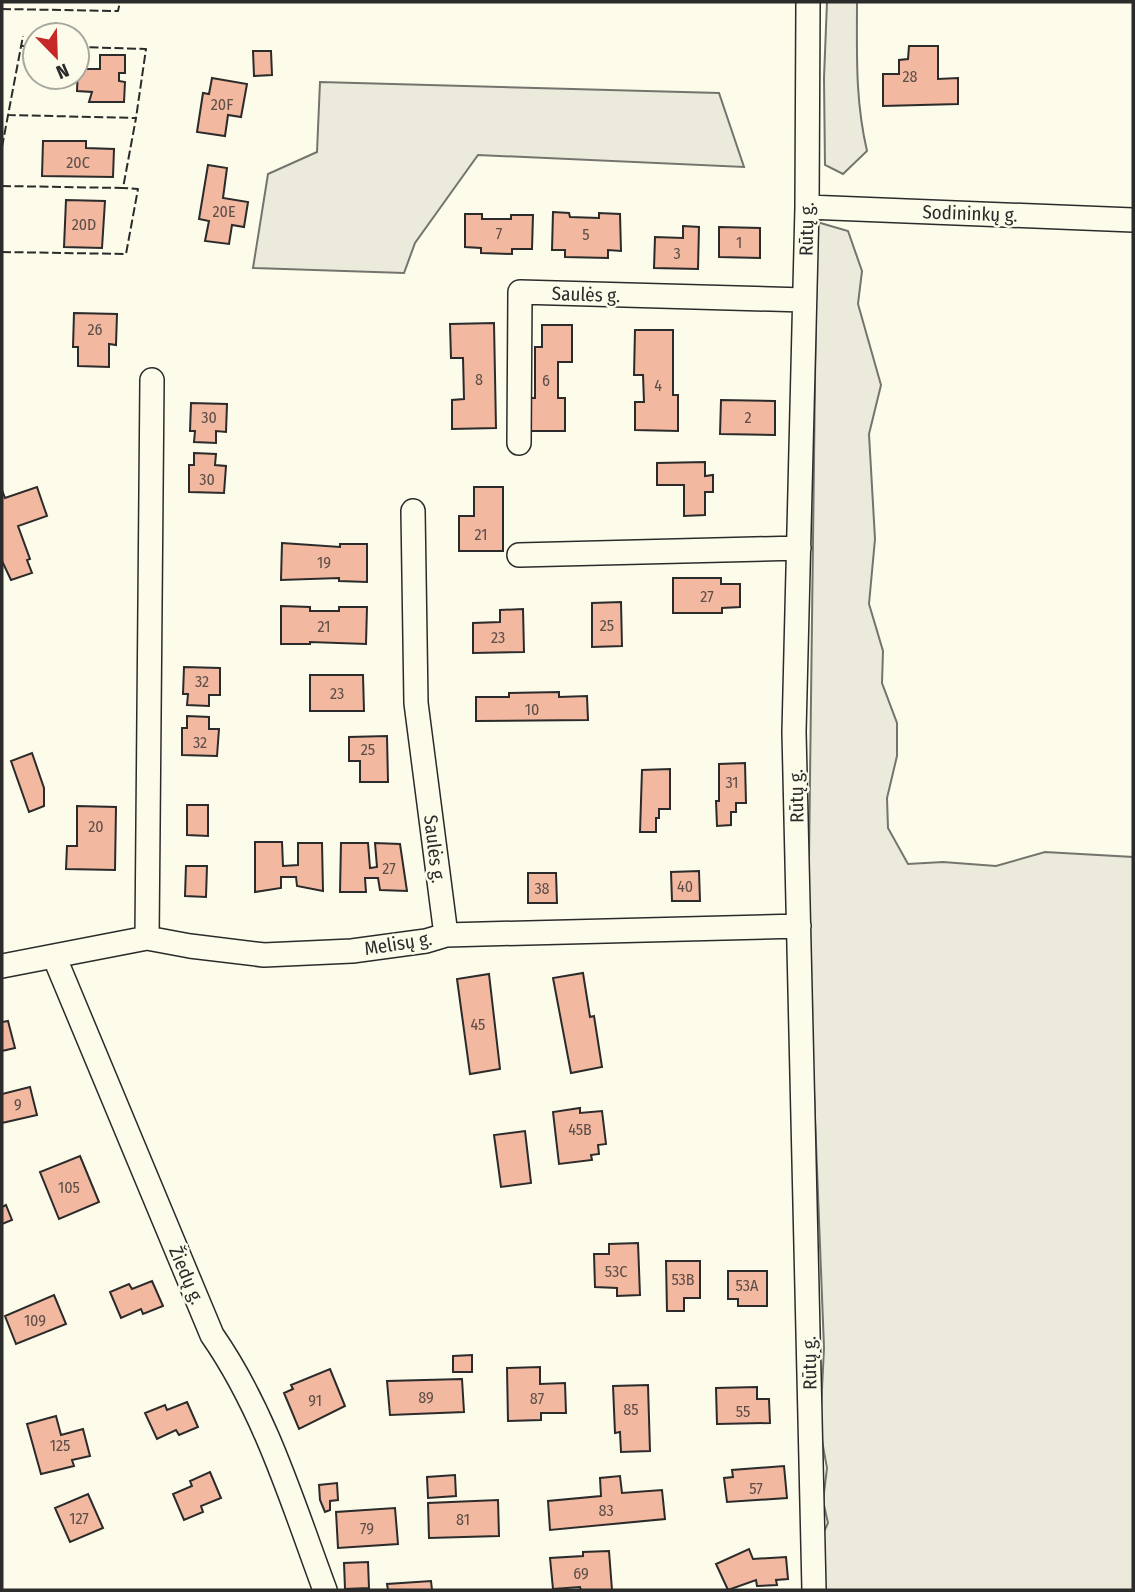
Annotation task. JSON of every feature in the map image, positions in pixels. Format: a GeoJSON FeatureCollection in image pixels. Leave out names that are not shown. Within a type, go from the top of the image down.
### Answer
{"type":"FeatureCollection","features":[{"type":"Feature","properties":{"kind":"street","name":"Rūtų g."},"geometry":{"type":"LineString","coordinates":[[808,2],[807,206],[794,732],[814,1590]]}},
{"type":"Feature","properties":{"kind":"street","name":"Sodininkų g."},"geometry":{"type":"LineString","coordinates":[[807,206],[1133,220]]}},
{"type":"Feature","properties":{"kind":"street","name":"Saulės g."},"geometry":{"type":"LineString","coordinates":[[519,443],[520,292],[804,300]]}},
{"type":"Feature","properties":{"kind":"street"},"geometry":{"type":"LineString","coordinates":[[148,937],[152,380]]}},
{"type":"Feature","properties":{"kind":"street","name":"Saulės g."},"geometry":{"type":"LineString","coordinates":[[413,511],[416,703],[446,935]]}},
{"type":"Feature","properties":{"kind":"street"},"geometry":{"type":"LineString","coordinates":[[519,555],[799,548]]}},
{"type":"Feature","properties":{"kind":"street","name":"Melisų g."},"geometry":{"type":"LineString","coordinates":[[2,966],[148,937],[190,946],[264,955],[352,951],[426,941],[446,935],[799,926]]}},
{"type":"Feature","properties":{"kind":"street","name":"Žiedų g."},"geometry":{"type":"LineString","coordinates":[[54,956],[212,1335],[234,1367],[276,1459],[325,1590]]}},
{"type":"Feature","properties":{"kind":"shaded area"},"geometry":{"type":"Polygon","coordinates":[[[827,2],[857,2],[859,95],[867,151],[843,174],[825,165],[827,2]]]}},
{"type":"Feature","properties":{"kind":"shaded area"},"geometry":{"type":"Polygon","coordinates":[[[320,82],[719,93],[744,167],[478,155],[415,243],[404,273],[253,268],[268,174],[317,152],[320,82]]]}},
{"type":"Feature","properties":{"kind":"shaded area"},"geometry":{"type":"Polygon","coordinates":[[[817,222],[848,231],[862,271],[858,304],[881,385],[869,434],[875,539],[869,604],[883,651],[882,683],[897,723],[897,756],[887,798],[888,828],[908,864],[943,862],[996,866],[1045,852],[1133,857],[1133,1590],[826,1590],[820,1565],[823,1534],[828,1523],[823,1501],[827,1468],[820,1430],[824,1348],[808,938],[817,222]]]}},
{"type":"Feature","properties":{"kind":"building"},"geometry":{"type":"Polygon","coordinates":[[[909,46],[938,46],[938,79],[958,78],[958,104],[883,106],[883,74],[899,74],[899,60],[908,59],[909,46]]]}},
{"type":"Feature","properties":{"kind":"building"},"geometry":{"type":"Polygon","coordinates":[[[253,51],[271,51],[272,75],[254,76],[253,51]]]}},
{"type":"Feature","properties":{"kind":"building"},"geometry":{"type":"Polygon","coordinates":[[[100,55],[125,55],[125,73],[119,73],[119,81],[125,82],[124,102],[89,102],[92,92],[77,91],[91,91],[91,69],[100,69],[100,55]]]}},
{"type":"Feature","properties":{"kind":"building"},"geometry":{"type":"Polygon","coordinates":[[[212,78],[247,84],[241,117],[228,115],[225,136],[197,132],[203,93],[209,94],[212,78]]]}},
{"type":"Feature","properties":{"kind":"building"},"geometry":{"type":"Polygon","coordinates":[[[43,141],[86,141],[86,148],[114,149],[113,177],[42,176],[43,141]]]}},
{"type":"Feature","properties":{"kind":"building"},"geometry":{"type":"Polygon","coordinates":[[[208,165],[227,168],[223,198],[248,202],[244,227],[232,225],[229,244],[205,241],[209,221],[199,219],[208,165]]]}},
{"type":"Feature","properties":{"kind":"building"},"geometry":{"type":"Polygon","coordinates":[[[66,200],[105,201],[102,248],[64,247],[66,200]]]}},
{"type":"Feature","properties":{"kind":"building"},"geometry":{"type":"Polygon","coordinates":[[[553,212],[569,213],[570,217],[599,218],[599,213],[620,214],[621,251],[608,250],[608,258],[565,257],[565,250],[552,250],[553,212]]]}},
{"type":"Feature","properties":{"kind":"building"},"geometry":{"type":"Polygon","coordinates":[[[465,214],[482,214],[482,219],[511,219],[511,215],[533,215],[532,249],[512,249],[512,254],[481,253],[481,248],[465,247],[465,214]]]}},
{"type":"Feature","properties":{"kind":"building"},"geometry":{"type":"Polygon","coordinates":[[[683,226],[699,227],[698,269],[654,268],[655,237],[683,238],[683,226]]]}},
{"type":"Feature","properties":{"kind":"building"},"geometry":{"type":"Polygon","coordinates":[[[719,227],[760,228],[760,258],[719,257],[719,227]]]}},
{"type":"Feature","properties":{"kind":"building"},"geometry":{"type":"Polygon","coordinates":[[[74,313],[117,314],[116,345],[109,344],[109,367],[78,366],[78,347],[73,347],[74,313]]]}},
{"type":"Feature","properties":{"kind":"building"},"geometry":{"type":"Polygon","coordinates":[[[494,323],[496,428],[452,429],[452,400],[464,399],[463,358],[451,358],[450,324],[494,323]]]}},
{"type":"Feature","properties":{"kind":"building"},"geometry":{"type":"Polygon","coordinates":[[[542,325],[572,325],[572,362],[558,362],[558,398],[565,398],[565,431],[528,431],[528,398],[535,398],[535,347],[542,347],[542,325]]]}},
{"type":"Feature","properties":{"kind":"building"},"geometry":{"type":"Polygon","coordinates":[[[635,330],[673,330],[673,395],[678,395],[678,431],[635,430],[635,402],[644,402],[643,375],[634,375],[635,330]]]}},
{"type":"Feature","properties":{"kind":"building"},"geometry":{"type":"Polygon","coordinates":[[[721,400],[775,401],[775,435],[720,434],[721,400]]]}},
{"type":"Feature","properties":{"kind":"building"},"geometry":{"type":"Polygon","coordinates":[[[191,403],[227,404],[226,432],[216,431],[216,443],[194,442],[195,431],[190,431],[191,403]]]}},
{"type":"Feature","properties":{"kind":"building"},"geometry":{"type":"Polygon","coordinates":[[[194,453],[216,454],[215,465],[226,466],[224,493],[189,492],[189,465],[194,465],[194,453]]]}},
{"type":"Feature","properties":{"kind":"building"},"geometry":{"type":"Polygon","coordinates":[[[705,462],[705,476],[713,475],[713,492],[705,492],[705,515],[684,516],[684,485],[657,485],[657,463],[705,462]]]}},
{"type":"Feature","properties":{"kind":"building"},"geometry":{"type":"Polygon","coordinates":[[[37,487],[47,516],[18,526],[32,573],[11,580],[2,561],[2,490],[5,498],[37,487]]]}},
{"type":"Feature","properties":{"kind":"building"},"geometry":{"type":"Polygon","coordinates":[[[474,487],[503,487],[503,551],[459,551],[459,516],[474,516],[474,487]]]}},
{"type":"Feature","properties":{"kind":"building"},"geometry":{"type":"Polygon","coordinates":[[[282,543],[340,547],[340,544],[367,544],[367,582],[339,581],[339,578],[281,580],[282,543]]]}},
{"type":"Feature","properties":{"kind":"building"},"geometry":{"type":"Polygon","coordinates":[[[673,578],[721,578],[721,584],[740,584],[740,607],[722,608],[722,613],[673,613],[673,578]]]}},
{"type":"Feature","properties":{"kind":"building"},"geometry":{"type":"Polygon","coordinates":[[[621,602],[622,646],[592,647],[592,603],[621,602]]]}},
{"type":"Feature","properties":{"kind":"building"},"geometry":{"type":"Polygon","coordinates":[[[281,606],[310,607],[310,611],[367,607],[366,644],[281,644],[281,606]]]}},
{"type":"Feature","properties":{"kind":"building"},"geometry":{"type":"Polygon","coordinates":[[[523,609],[524,652],[473,653],[473,623],[500,622],[500,610],[523,609]]]}},
{"type":"Feature","properties":{"kind":"building"},"geometry":{"type":"Polygon","coordinates":[[[184,667],[220,668],[220,695],[209,695],[209,706],[187,705],[188,694],[183,694],[184,667]]]}},
{"type":"Feature","properties":{"kind":"building"},"geometry":{"type":"Polygon","coordinates":[[[310,675],[363,675],[364,711],[310,711],[310,675]]]}},
{"type":"Feature","properties":{"kind":"building"},"geometry":{"type":"Polygon","coordinates":[[[559,692],[559,697],[587,696],[588,720],[476,721],[476,697],[559,692]]]}},
{"type":"Feature","properties":{"kind":"building"},"geometry":{"type":"Polygon","coordinates":[[[187,716],[209,717],[209,729],[219,729],[217,756],[182,755],[182,728],[187,728],[187,716]]]}},
{"type":"Feature","properties":{"kind":"building"},"geometry":{"type":"Polygon","coordinates":[[[387,736],[388,782],[360,782],[360,761],[349,761],[349,737],[387,736]]]}},
{"type":"Feature","properties":{"kind":"building"},"geometry":{"type":"Polygon","coordinates":[[[32,753],[44,788],[44,806],[29,812],[11,761],[32,753]]]}},
{"type":"Feature","properties":{"kind":"building"},"geometry":{"type":"Polygon","coordinates":[[[745,763],[746,803],[736,803],[736,812],[731,812],[731,825],[717,826],[719,764],[745,763]]]}},
{"type":"Feature","properties":{"kind":"building"},"geometry":{"type":"Polygon","coordinates":[[[670,769],[670,809],[659,809],[656,832],[640,832],[642,770],[670,769]]]}},
{"type":"Feature","properties":{"kind":"building"},"geometry":{"type":"Polygon","coordinates":[[[187,805],[208,805],[208,836],[187,835],[187,805]]]}},
{"type":"Feature","properties":{"kind":"building"},"geometry":{"type":"Polygon","coordinates":[[[77,806],[116,807],[115,870],[66,869],[67,846],[77,846],[77,806]]]}},
{"type":"Feature","properties":{"kind":"building"},"geometry":{"type":"Polygon","coordinates":[[[255,842],[282,842],[283,866],[298,865],[298,843],[322,843],[323,891],[297,886],[296,877],[281,877],[281,888],[255,892],[255,842]]]}},
{"type":"Feature","properties":{"kind":"building"},"geometry":{"type":"Polygon","coordinates":[[[341,843],[368,843],[370,868],[377,867],[375,843],[400,844],[407,891],[380,890],[378,878],[365,878],[366,892],[340,892],[341,843]]]}},
{"type":"Feature","properties":{"kind":"building"},"geometry":{"type":"Polygon","coordinates":[[[186,866],[207,866],[206,897],[185,896],[186,866]]]}},
{"type":"Feature","properties":{"kind":"building"},"geometry":{"type":"Polygon","coordinates":[[[699,871],[700,901],[672,901],[671,872],[699,871]]]}},
{"type":"Feature","properties":{"kind":"building"},"geometry":{"type":"Polygon","coordinates":[[[528,873],[556,873],[557,903],[528,903],[528,873]]]}},
{"type":"Feature","properties":{"kind":"building"},"geometry":{"type":"Polygon","coordinates":[[[583,973],[590,1017],[594,1016],[602,1067],[571,1073],[553,978],[583,973]]]}},
{"type":"Feature","properties":{"kind":"building"},"geometry":{"type":"Polygon","coordinates":[[[489,974],[500,1069],[470,1074],[457,979],[489,974]]]}},
{"type":"Feature","properties":{"kind":"building"},"geometry":{"type":"Polygon","coordinates":[[[8,1021],[15,1048],[2,1051],[2,1022],[8,1021]]]}},
{"type":"Feature","properties":{"kind":"building"},"geometry":{"type":"Polygon","coordinates":[[[30,1087],[37,1115],[2,1123],[2,1094],[30,1087]]]}},
{"type":"Feature","properties":{"kind":"building"},"geometry":{"type":"Polygon","coordinates":[[[580,1108],[580,1113],[602,1111],[606,1144],[598,1145],[599,1154],[591,1155],[592,1160],[559,1164],[553,1112],[580,1108]]]}},
{"type":"Feature","properties":{"kind":"building"},"geometry":{"type":"Polygon","coordinates":[[[525,1131],[531,1183],[501,1187],[494,1135],[525,1131]]]}},
{"type":"Feature","properties":{"kind":"building"},"geometry":{"type":"Polygon","coordinates":[[[80,1156],[99,1202],[59,1219],[40,1172],[80,1156]]]}},
{"type":"Feature","properties":{"kind":"building"},"geometry":{"type":"Polygon","coordinates":[[[6,1205],[12,1220],[2,1224],[2,1207],[6,1205]]]}},
{"type":"Feature","properties":{"kind":"building"},"geometry":{"type":"Polygon","coordinates":[[[638,1243],[640,1295],[617,1296],[617,1288],[595,1287],[594,1254],[609,1254],[609,1244],[638,1243]]]}},
{"type":"Feature","properties":{"kind":"building"},"geometry":{"type":"Polygon","coordinates":[[[666,1261],[700,1261],[700,1298],[684,1298],[684,1311],[667,1311],[666,1261]]]}},
{"type":"Feature","properties":{"kind":"building"},"geometry":{"type":"Polygon","coordinates":[[[728,1271],[767,1271],[767,1306],[738,1306],[738,1299],[728,1299],[728,1271]]]}},
{"type":"Feature","properties":{"kind":"building"},"geometry":{"type":"Polygon","coordinates":[[[152,1281],[163,1306],[143,1314],[141,1309],[121,1318],[110,1292],[129,1284],[132,1289],[152,1281]]]}},
{"type":"Feature","properties":{"kind":"building"},"geometry":{"type":"Polygon","coordinates":[[[54,1295],[66,1324],[16,1344],[5,1316],[54,1295]]]}},
{"type":"Feature","properties":{"kind":"building"},"geometry":{"type":"Polygon","coordinates":[[[472,1355],[472,1372],[453,1372],[453,1356],[472,1355]]]}},
{"type":"Feature","properties":{"kind":"building"},"geometry":{"type":"Polygon","coordinates":[[[540,1367],[540,1384],[565,1383],[566,1413],[541,1413],[541,1420],[508,1421],[507,1368],[540,1367]]]}},
{"type":"Feature","properties":{"kind":"building"},"geometry":{"type":"Polygon","coordinates":[[[330,1369],[345,1406],[299,1429],[284,1393],[293,1389],[291,1385],[330,1369]]]}},
{"type":"Feature","properties":{"kind":"building"},"geometry":{"type":"Polygon","coordinates":[[[462,1379],[464,1412],[390,1415],[387,1381],[462,1379]]]}},
{"type":"Feature","properties":{"kind":"building"},"geometry":{"type":"Polygon","coordinates":[[[648,1385],[650,1451],[621,1452],[620,1432],[615,1433],[613,1386],[648,1385]]]}},
{"type":"Feature","properties":{"kind":"building"},"geometry":{"type":"Polygon","coordinates":[[[757,1387],[757,1399],[769,1399],[770,1423],[717,1424],[716,1388],[757,1387]]]}},
{"type":"Feature","properties":{"kind":"building"},"geometry":{"type":"Polygon","coordinates":[[[187,1402],[198,1427],[179,1435],[176,1430],[157,1439],[145,1413],[165,1405],[167,1410],[187,1402]]]}},
{"type":"Feature","properties":{"kind":"building"},"geometry":{"type":"Polygon","coordinates":[[[56,1416],[61,1435],[83,1429],[90,1456],[72,1460],[74,1466],[41,1474],[27,1424],[56,1416]]]}},
{"type":"Feature","properties":{"kind":"building"},"geometry":{"type":"Polygon","coordinates":[[[784,1466],[787,1498],[727,1502],[724,1478],[733,1477],[732,1470],[784,1466]]]}},
{"type":"Feature","properties":{"kind":"building"},"geometry":{"type":"Polygon","coordinates":[[[210,1472],[221,1498],[201,1506],[203,1512],[184,1520],[173,1494],[192,1486],[190,1481],[210,1472]]]}},
{"type":"Feature","properties":{"kind":"building"},"geometry":{"type":"Polygon","coordinates":[[[455,1475],[456,1496],[428,1498],[427,1477],[455,1475]]]}},
{"type":"Feature","properties":{"kind":"building"},"geometry":{"type":"Polygon","coordinates":[[[620,1476],[622,1493],[662,1490],[665,1519],[550,1530],[548,1501],[601,1496],[600,1478],[620,1476]]]}},
{"type":"Feature","properties":{"kind":"building"},"geometry":{"type":"Polygon","coordinates":[[[337,1483],[338,1500],[330,1501],[330,1510],[325,1512],[320,1500],[319,1485],[337,1483]]]}},
{"type":"Feature","properties":{"kind":"building"},"geometry":{"type":"Polygon","coordinates":[[[88,1494],[103,1528],[70,1542],[55,1508],[88,1494]]]}},
{"type":"Feature","properties":{"kind":"building"},"geometry":{"type":"Polygon","coordinates":[[[498,1500],[499,1536],[429,1538],[428,1503],[498,1500]]]}},
{"type":"Feature","properties":{"kind":"building"},"geometry":{"type":"Polygon","coordinates":[[[395,1508],[398,1544],[338,1548],[336,1512],[395,1508]]]}},
{"type":"Feature","properties":{"kind":"building"},"geometry":{"type":"Polygon","coordinates":[[[749,1549],[753,1559],[786,1557],[788,1579],[776,1580],[777,1585],[757,1586],[756,1580],[728,1590],[716,1564],[749,1549]]]}},
{"type":"Feature","properties":{"kind":"building"},"geometry":{"type":"Polygon","coordinates":[[[609,1551],[612,1590],[581,1590],[580,1587],[553,1589],[550,1558],[609,1551]]]}},
{"type":"Feature","properties":{"kind":"building"},"geometry":{"type":"Polygon","coordinates":[[[368,1562],[369,1588],[345,1589],[344,1563],[368,1562]]]}},
{"type":"Feature","properties":{"kind":"building"},"geometry":{"type":"Polygon","coordinates":[[[431,1581],[432,1590],[388,1590],[387,1584],[431,1581]]]}},
{"type":"Feature","properties":{"kind":"fence"},"geometry":{"type":"LineString","coordinates":[[2,9],[118,11],[120,2]]}},
{"type":"Feature","properties":{"kind":"fence"},"geometry":{"type":"LineString","coordinates":[[2,147],[21,47]]}},
{"type":"Feature","properties":{"kind":"fence"},"geometry":{"type":"LineString","coordinates":[[91,47],[146,49],[136,118]]}},
{"type":"Feature","properties":{"kind":"fence"},"geometry":{"type":"LineString","coordinates":[[2,186],[123,188],[136,118],[9,115]]}},
{"type":"Feature","properties":{"kind":"fence"},"geometry":{"type":"LineString","coordinates":[[2,252],[126,254],[138,189],[123,188]]}}]}
